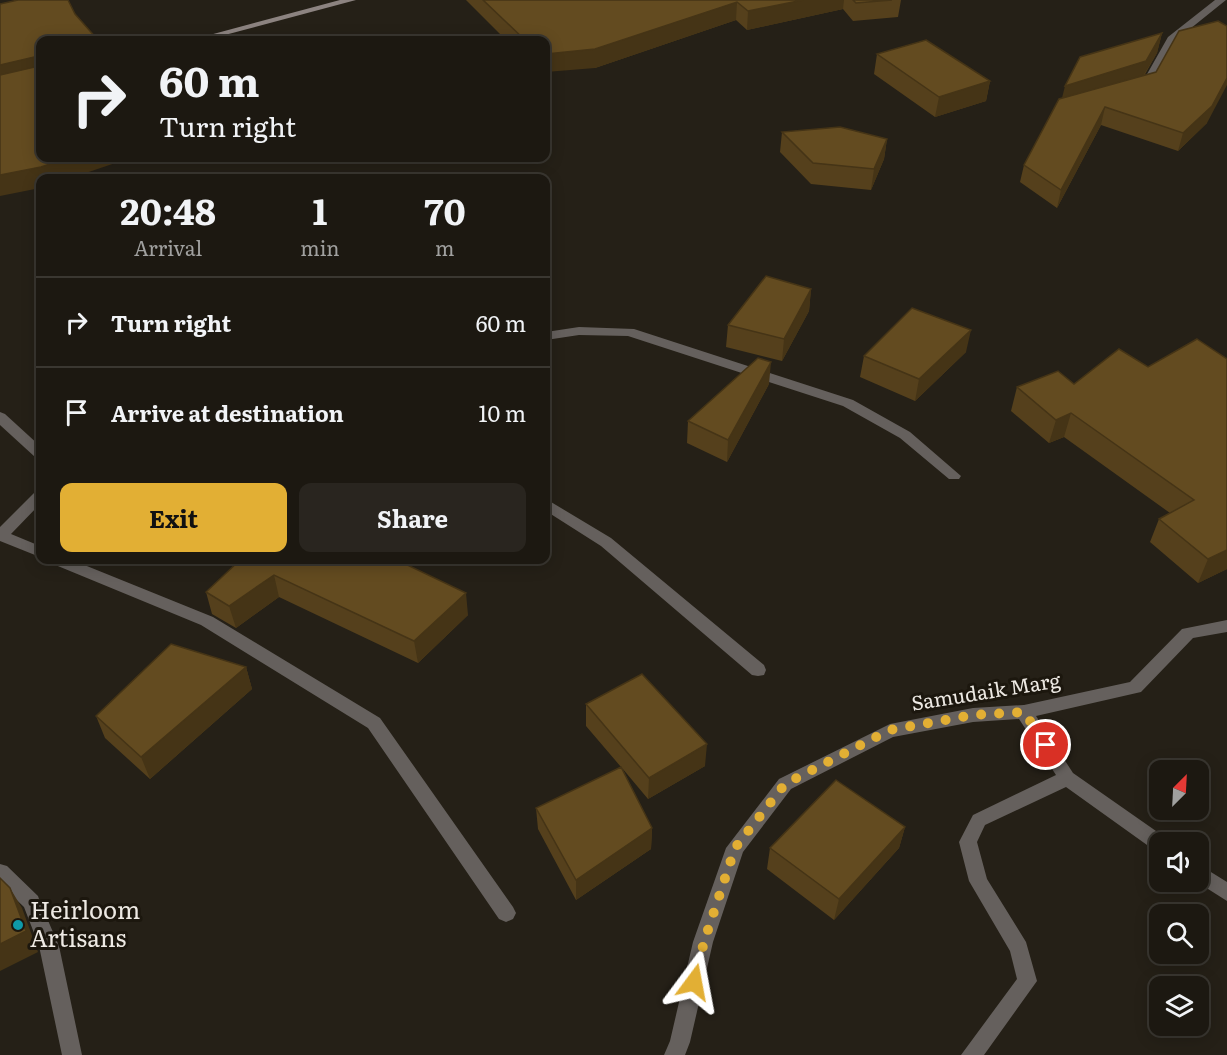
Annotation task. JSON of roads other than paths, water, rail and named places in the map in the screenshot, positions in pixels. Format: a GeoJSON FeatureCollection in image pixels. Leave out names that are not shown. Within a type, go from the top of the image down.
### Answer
{"type":"FeatureCollection","features":[{"type":"Feature","properties":{"kind":"main road"},"geometry":{"type":"LineString","coordinates":[[212,36],[351,0]]}},
{"type":"Feature","properties":{"kind":"street"},"geometry":{"type":"LineString","coordinates":[[1124,92],[1146,85],[1171,39],[1221,0]]}},
{"type":"Feature","properties":{"kind":"street"},"geometry":{"type":"LineString","coordinates":[[550,335],[579,331],[629,332],[848,403],[905,435],[954,476]]}},
{"type":"Feature","properties":{"kind":"street"},"geometry":{"type":"LineString","coordinates":[[0,417],[36,450]]}},
{"type":"Feature","properties":{"kind":"street"},"geometry":{"type":"LineString","coordinates":[[36,500],[0,536],[36,550]]}},
{"type":"Feature","properties":{"kind":"street"},"geometry":{"type":"LineString","coordinates":[[550,507],[606,542],[758,670]]}},
{"type":"Feature","properties":{"kind":"street"},"geometry":{"type":"LineString","coordinates":[[68,564],[207,621],[374,723],[506,914]]}},
{"type":"Feature","properties":{"kind":"street","name":"Samudaik Marg"},"geometry":{"type":"LineString","coordinates":[[674,1055],[680,1042],[704,942],[735,848],[785,784],[890,730],[973,715],[1024,712],[1135,687],[1188,633],[1227,626]]}},
{"type":"Feature","properties":{"kind":"street"},"geometry":{"type":"LineString","coordinates":[[1024,712],[1067,778],[1149,836]]}},
{"type":"Feature","properties":{"kind":"street"},"geometry":{"type":"LineString","coordinates":[[971,1055],[1027,981],[1019,948],[978,881],[968,842],[979,820],[1067,778]]}},
{"type":"Feature","properties":{"kind":"street"},"geometry":{"type":"LineString","coordinates":[[0,872],[31,902],[50,946],[72,1055]]}},
{"type":"Feature","properties":{"kind":"street"},"geometry":{"type":"LineString","coordinates":[[1209,880],[1227,893]]}},
{"type":"Feature","properties":{"kind":"place","name":"Heirloom Artisans"},"geometry":{"type":"Point","coordinates":[18,925]}}]}
